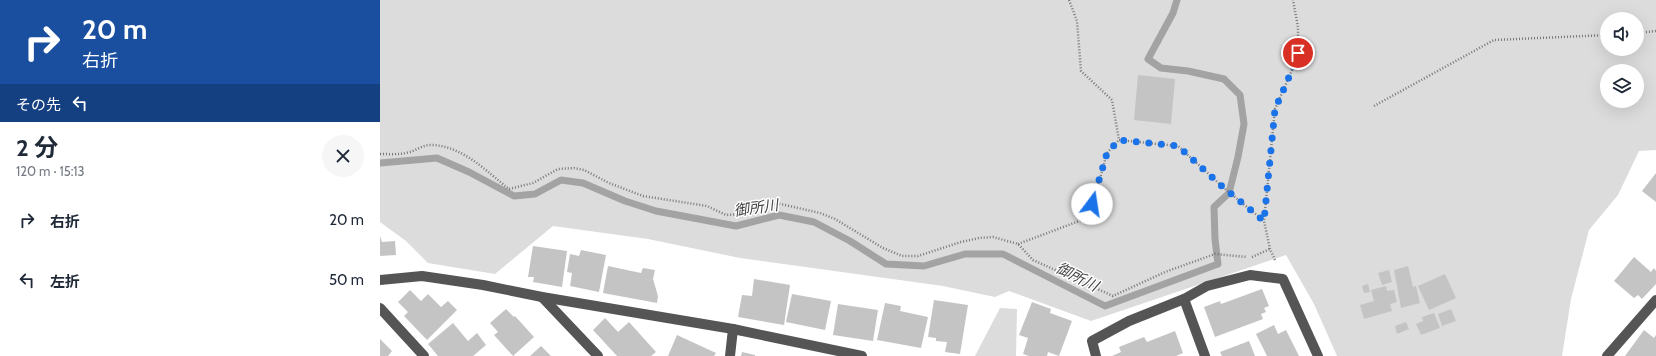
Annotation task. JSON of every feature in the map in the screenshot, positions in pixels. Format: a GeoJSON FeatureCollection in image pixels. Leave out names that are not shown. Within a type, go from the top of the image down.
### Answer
{"type":"FeatureCollection","features":[{"type":"Feature","properties":{"kind":"street"},"geometry":{"type":"LineString","coordinates":[[1096,356],[1092,341],[1129,321],[1184,299],[1208,286],[1250,275],[1283,279],[1318,356]]}},
{"type":"Feature","properties":{"kind":"street"},"geometry":{"type":"LineString","coordinates":[[380,280],[422,276],[483,285],[542,298],[733,329],[860,356]]}},
{"type":"Feature","properties":{"kind":"street"},"geometry":{"type":"LineString","coordinates":[[542,298],[598,356]]}},
{"type":"Feature","properties":{"kind":"street"},"geometry":{"type":"LineString","coordinates":[[1184,299],[1205,356]]}},
{"type":"Feature","properties":{"kind":"street"},"geometry":{"type":"LineString","coordinates":[[1608,356],[1656,300]]}},
{"type":"Feature","properties":{"kind":"street"},"geometry":{"type":"LineString","coordinates":[[380,308],[424,356]]}},
{"type":"Feature","properties":{"kind":"street"},"geometry":{"type":"LineString","coordinates":[[730,356],[733,329]]}},
{"type":"Feature","properties":{"kind":"path"},"geometry":{"type":"LineString","coordinates":[[1069,0],[1076,21],[1081,71],[1112,100],[1119,140]]}},
{"type":"Feature","properties":{"kind":"path"},"geometry":{"type":"LineString","coordinates":[[1283,279],[1270,249],[1264,221],[1275,109],[1298,53],[1298,27],[1293,0]]}},
{"type":"Feature","properties":{"kind":"path"},"geometry":{"type":"LineString","coordinates":[[1644,32],[1656,31]]}},
{"type":"Feature","properties":{"kind":"path"},"geometry":{"type":"LineString","coordinates":[[1374,106],[1494,40],[1600,35]]}},
{"type":"Feature","properties":{"kind":"path"},"geometry":{"type":"LineString","coordinates":[[1119,140],[1178,146],[1224,188],[1264,221]]}},
{"type":"Feature","properties":{"kind":"path"},"geometry":{"type":"LineString","coordinates":[[1018,244],[1082,220],[1092,204],[1107,153],[1119,140]]}},
{"type":"Feature","properties":{"kind":"path"},"geometry":{"type":"LineString","coordinates":[[380,154],[412,152],[420,147],[430,145],[446,147],[472,159],[509,189],[533,183],[558,169],[574,168],[584,170],[609,183],[643,196],[706,206],[726,214],[743,214],[776,203],[820,213],[835,219],[864,238],[902,256],[918,256],[979,238],[993,237],[1018,244],[1033,260],[1113,296],[1165,272],[1215,254],[1254,257],[1270,249]]}},
{"type":"Feature","properties":{"kind":"shaded area"},"geometry":{"type":"Polygon","coordinates":[[[380,0],[1656,0],[1656,150],[1639,151],[1618,195],[1589,230],[1571,299],[1562,356],[1337,356],[1314,304],[1286,255],[1091,321],[1009,291],[995,297],[943,286],[740,258],[648,239],[553,226],[495,274],[428,263],[406,241],[380,222],[380,0]]]}},
{"type":"Feature","properties":{"kind":"shaded area"},"geometry":{"type":"Polygon","coordinates":[[[1000,308],[1017,309],[1016,356],[975,356],[1000,308]]]}},
{"type":"Feature","properties":{"kind":"building"},"geometry":{"type":"Polygon","coordinates":[[[1138,75],[1175,79],[1171,124],[1134,120],[1138,75]]]}},
{"type":"Feature","properties":{"kind":"building"},"geometry":{"type":"Polygon","coordinates":[[[1656,173],[1656,202],[1642,191],[1656,173]]]}},
{"type":"Feature","properties":{"kind":"building"},"geometry":{"type":"Polygon","coordinates":[[[380,236],[382,242],[395,241],[396,255],[380,256],[380,236]]]}},
{"type":"Feature","properties":{"kind":"building"},"geometry":{"type":"Polygon","coordinates":[[[533,246],[567,251],[562,287],[533,282],[534,277],[528,277],[533,246]]]}},
{"type":"Feature","properties":{"kind":"building"},"geometry":{"type":"Polygon","coordinates":[[[581,250],[606,255],[599,292],[570,286],[572,273],[567,272],[570,254],[579,256],[581,250]]]}},
{"type":"Feature","properties":{"kind":"building"},"geometry":{"type":"Polygon","coordinates":[[[1634,257],[1651,272],[1654,268],[1656,271],[1656,284],[1642,299],[1638,295],[1634,298],[1614,281],[1634,257]]]}},
{"type":"Feature","properties":{"kind":"building"},"geometry":{"type":"Polygon","coordinates":[[[608,266],[641,273],[643,268],[655,270],[653,279],[658,296],[657,303],[603,293],[608,266]]]}},
{"type":"Feature","properties":{"kind":"building"},"geometry":{"type":"Polygon","coordinates":[[[1408,266],[1413,287],[1416,286],[1420,303],[1401,308],[1394,270],[1408,266]]]}},
{"type":"Feature","properties":{"kind":"building"},"geometry":{"type":"Polygon","coordinates":[[[1389,270],[1392,282],[1382,285],[1378,273],[1389,270]]]}},
{"type":"Feature","properties":{"kind":"building"},"geometry":{"type":"Polygon","coordinates":[[[1445,274],[1456,298],[1429,310],[1418,286],[1445,274]]]}},
{"type":"Feature","properties":{"kind":"building"},"geometry":{"type":"Polygon","coordinates":[[[754,279],[790,285],[784,325],[738,317],[742,295],[752,296],[754,279]]]}},
{"type":"Feature","properties":{"kind":"building"},"geometry":{"type":"Polygon","coordinates":[[[1368,284],[1370,292],[1364,293],[1362,286],[1368,284]]]}},
{"type":"Feature","properties":{"kind":"building"},"geometry":{"type":"Polygon","coordinates":[[[1386,286],[1387,291],[1394,290],[1397,302],[1390,304],[1392,311],[1364,319],[1360,305],[1374,301],[1371,290],[1386,286]]]}},
{"type":"Feature","properties":{"kind":"building"},"geometry":{"type":"Polygon","coordinates":[[[1262,289],[1269,306],[1264,308],[1266,312],[1261,314],[1263,319],[1215,337],[1204,307],[1220,301],[1221,304],[1262,289]]]}},
{"type":"Feature","properties":{"kind":"building"},"geometry":{"type":"Polygon","coordinates":[[[410,290],[421,301],[428,294],[441,307],[448,301],[457,310],[427,340],[404,316],[408,312],[398,302],[410,290]]]}},
{"type":"Feature","properties":{"kind":"building"},"geometry":{"type":"Polygon","coordinates":[[[792,294],[831,301],[825,330],[786,322],[792,294]]]}},
{"type":"Feature","properties":{"kind":"building"},"geometry":{"type":"Polygon","coordinates":[[[934,300],[968,305],[960,354],[945,352],[947,342],[936,341],[936,338],[928,337],[934,300]]]}},
{"type":"Feature","properties":{"kind":"building"},"geometry":{"type":"Polygon","coordinates":[[[1032,302],[1051,309],[1050,313],[1072,321],[1059,356],[1048,352],[1047,356],[1029,356],[1023,354],[1028,338],[1019,335],[1032,302]]]}},
{"type":"Feature","properties":{"kind":"building"},"geometry":{"type":"Polygon","coordinates":[[[885,303],[901,306],[900,311],[928,317],[921,348],[877,340],[885,303]]]}},
{"type":"Feature","properties":{"kind":"building"},"geometry":{"type":"Polygon","coordinates":[[[838,304],[878,310],[873,341],[833,335],[838,304]]]}},
{"type":"Feature","properties":{"kind":"building"},"geometry":{"type":"Polygon","coordinates":[[[506,309],[514,317],[515,316],[534,337],[513,356],[494,335],[498,332],[490,323],[506,309]]]}},
{"type":"Feature","properties":{"kind":"building"},"geometry":{"type":"Polygon","coordinates":[[[1451,309],[1456,321],[1442,326],[1438,314],[1451,309]]]}},
{"type":"Feature","properties":{"kind":"building"},"geometry":{"type":"Polygon","coordinates":[[[1434,313],[1440,328],[1421,335],[1416,324],[1423,321],[1422,317],[1434,313]]]}},
{"type":"Feature","properties":{"kind":"building"},"geometry":{"type":"Polygon","coordinates":[[[605,318],[618,332],[629,322],[656,352],[651,356],[617,356],[593,330],[605,318]]]}},
{"type":"Feature","properties":{"kind":"building"},"geometry":{"type":"Polygon","coordinates":[[[1406,322],[1409,329],[1397,334],[1395,326],[1406,322]]]}},
{"type":"Feature","properties":{"kind":"building"},"geometry":{"type":"Polygon","coordinates":[[[453,323],[468,341],[477,333],[486,345],[473,356],[438,356],[428,344],[453,323]]]}},
{"type":"Feature","properties":{"kind":"building"},"geometry":{"type":"Polygon","coordinates":[[[1274,325],[1278,334],[1286,330],[1299,356],[1267,356],[1256,334],[1274,325]]]}},
{"type":"Feature","properties":{"kind":"building"},"geometry":{"type":"Polygon","coordinates":[[[1644,330],[1654,338],[1656,335],[1656,356],[1625,356],[1644,330]]]}},
{"type":"Feature","properties":{"kind":"building"},"geometry":{"type":"Polygon","coordinates":[[[1175,331],[1183,353],[1176,356],[1112,356],[1121,352],[1119,347],[1144,337],[1147,342],[1175,331]]]}},
{"type":"Feature","properties":{"kind":"building"},"geometry":{"type":"Polygon","coordinates":[[[677,335],[716,353],[714,356],[668,356],[677,335]]]}},
{"type":"Feature","properties":{"kind":"building"},"geometry":{"type":"Polygon","coordinates":[[[380,339],[392,351],[388,356],[380,356],[380,339]]]}},
{"type":"Feature","properties":{"kind":"building"},"geometry":{"type":"Polygon","coordinates":[[[1249,341],[1255,356],[1222,356],[1220,352],[1249,341]]]}},
{"type":"Feature","properties":{"kind":"building"},"geometry":{"type":"Polygon","coordinates":[[[541,346],[551,356],[530,356],[541,346]]]}},
{"type":"Feature","properties":{"kind":"building"},"geometry":{"type":"Polygon","coordinates":[[[742,352],[755,355],[755,356],[741,356],[742,352]]]}},
{"type":"Feature","properties":{"kind":"waterway","name":"御所川"},"geometry":{"type":"LineString","coordinates":[[380,163],[437,158],[469,172],[514,196],[535,194],[561,180],[583,183],[625,201],[656,211],[736,226],[779,215],[814,222],[850,241],[886,264],[924,266],[965,254],[1003,254],[1105,306],[1218,264],[1215,239],[1214,207],[1229,193],[1238,157],[1244,124],[1240,95],[1224,79],[1188,71],[1161,68],[1148,59],[1173,13],[1177,0]]}},
{"type":"Feature","properties":{"kind":"route"},"geometry":{"type":"LineString","coordinates":[[1092,204],[1107,153],[1119,140],[1164,144],[1178,146],[1224,188],[1264,221],[1275,109],[1298,53]]}}]}
